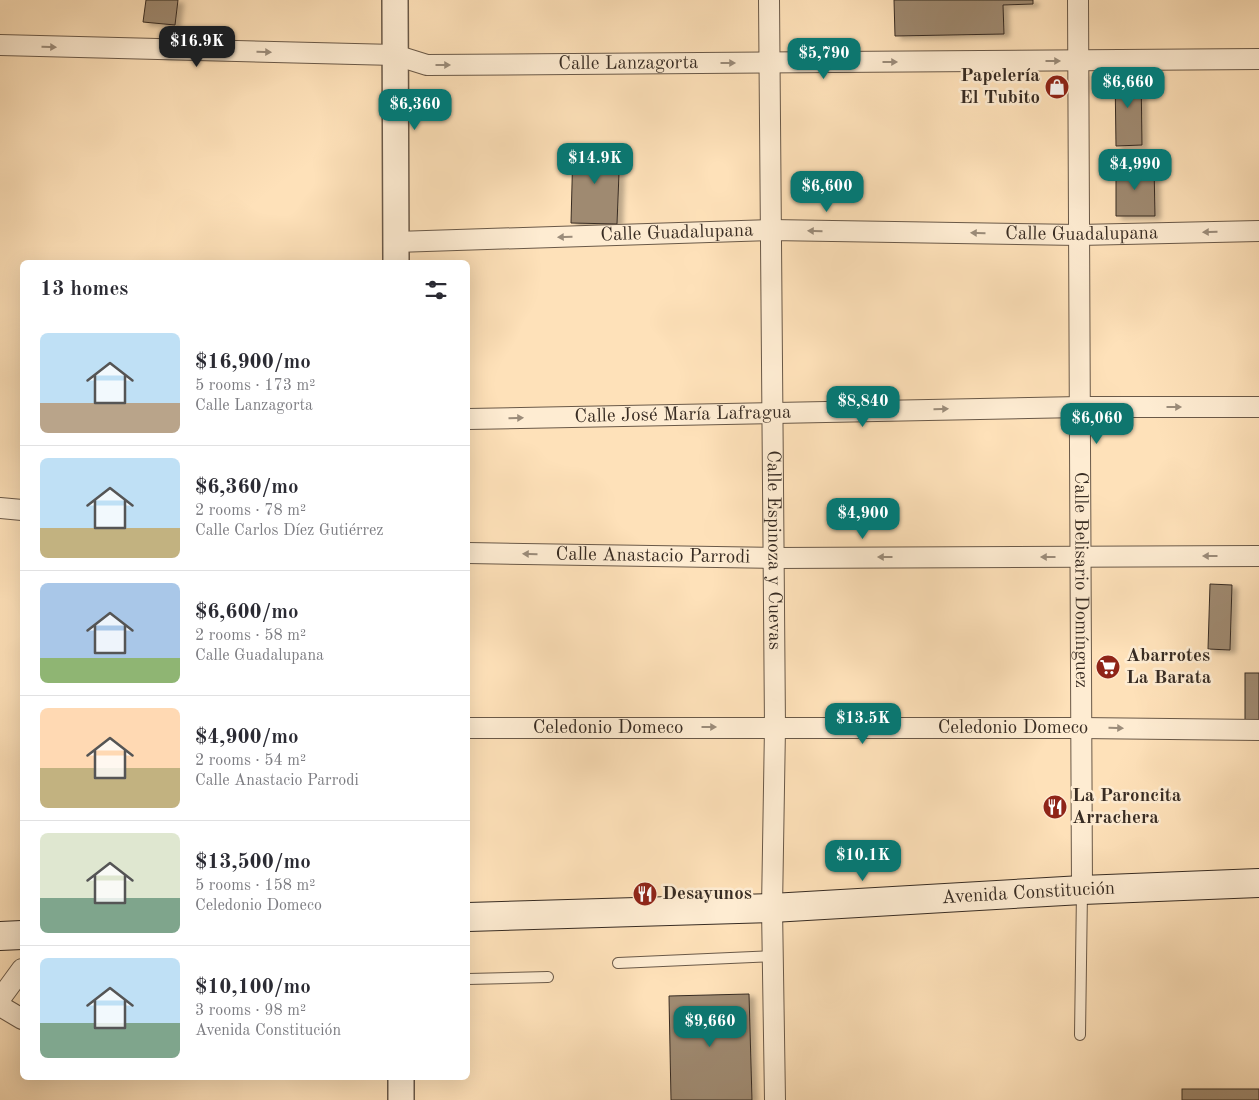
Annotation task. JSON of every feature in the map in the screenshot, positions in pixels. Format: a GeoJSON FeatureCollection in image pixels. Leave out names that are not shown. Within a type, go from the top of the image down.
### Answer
{"type":"FeatureCollection","features":[{"type":"Feature","properties":{"kind":"main road","name":"Avenida Constitución"},"geometry":{"type":"LineString","coordinates":[[470,917],[772,908],[1082,890],[1259,883]]}},
{"type":"Feature","properties":{"kind":"main road"},"geometry":{"type":"LineString","coordinates":[[0,936],[20,936]]}},
{"type":"Feature","properties":{"kind":"street"},"geometry":{"type":"LineString","coordinates":[[394,0],[396,252]]}},
{"type":"Feature","properties":{"kind":"street","name":"Calle Espinoza y Cuevas"},"geometry":{"type":"LineString","coordinates":[[769,0],[775,727],[772,908],[775,1100]]}},
{"type":"Feature","properties":{"kind":"street","name":"Calle Belisario Domínguez"},"geometry":{"type":"LineString","coordinates":[[1078,0],[1082,890]]}},
{"type":"Feature","properties":{"kind":"street","name":"Calle Lanzagorta"},"geometry":{"type":"LineString","coordinates":[[0,46],[395,55],[426,65],[1259,59]]}},
{"type":"Feature","properties":{"kind":"street","name":"Calle Guadalupana"},"geometry":{"type":"LineString","coordinates":[[396,252],[771,230],[1079,235],[1259,232]]}},
{"type":"Feature","properties":{"kind":"street","name":"Calle José María Lafragua"},"geometry":{"type":"LineString","coordinates":[[470,419],[1080,407],[1259,407]]}},
{"type":"Feature","properties":{"kind":"street"},"geometry":{"type":"LineString","coordinates":[[0,508],[20,510]]}},
{"type":"Feature","properties":{"kind":"street","name":"Calle Anastacio Parrodi"},"geometry":{"type":"LineString","coordinates":[[470,553],[774,558],[1259,556]]}},
{"type":"Feature","properties":{"kind":"street","name":"Celedonio Domeco"},"geometry":{"type":"LineString","coordinates":[[470,728],[775,727],[1259,730]]}},
{"type":"Feature","properties":{"kind":"street"},"geometry":{"type":"LineString","coordinates":[[0,999],[20,972]]}},
{"type":"Feature","properties":{"kind":"street"},"geometry":{"type":"LineString","coordinates":[[0,1006],[20,1018]]}},
{"type":"Feature","properties":{"kind":"street"},"geometry":{"type":"LineString","coordinates":[[401,1080],[401,1100]]}},
{"type":"Feature","properties":{"kind":"lane"},"geometry":{"type":"LineString","coordinates":[[1080,1035],[1082,890]]}},
{"type":"Feature","properties":{"kind":"lane"},"geometry":{"type":"LineString","coordinates":[[618,963],[773,956]]}},
{"type":"Feature","properties":{"kind":"lane"},"geometry":{"type":"LineString","coordinates":[[470,979],[548,977]]}},
{"type":"Feature","properties":{"kind":"building"},"geometry":{"type":"Polygon","coordinates":[[[146,0],[178,0],[175,25],[143,22],[146,0]]]}},
{"type":"Feature","properties":{"kind":"building"},"geometry":{"type":"Polygon","coordinates":[[[894,0],[1033,0],[1033,4],[1003,5],[1004,34],[895,36],[894,0]]]}},
{"type":"Feature","properties":{"kind":"building"},"geometry":{"type":"Polygon","coordinates":[[[1141,72],[1142,145],[1116,146],[1115,73],[1141,72]]]}},
{"type":"Feature","properties":{"kind":"building"},"geometry":{"type":"Polygon","coordinates":[[[573,146],[620,147],[617,224],[571,223],[573,146]]]}},
{"type":"Feature","properties":{"kind":"building"},"geometry":{"type":"Polygon","coordinates":[[[1116,166],[1154,166],[1155,216],[1116,216],[1116,166]]]}},
{"type":"Feature","properties":{"kind":"building"},"geometry":{"type":"Polygon","coordinates":[[[1210,584],[1232,585],[1230,650],[1208,649],[1210,584]]]}},
{"type":"Feature","properties":{"kind":"building"},"geometry":{"type":"Polygon","coordinates":[[[1245,673],[1259,673],[1259,724],[1245,724],[1245,673]]]}},
{"type":"Feature","properties":{"kind":"building"},"geometry":{"type":"Polygon","coordinates":[[[749,994],[752,1100],[671,1100],[669,996],[749,994]]]}},
{"type":"Feature","properties":{"kind":"building"},"geometry":{"type":"Polygon","coordinates":[[[1182,1089],[1259,1089],[1259,1100],[1182,1100],[1182,1089]]]}},
{"type":"Feature","properties":{"kind":"place","name":"Papelería El Tubito"},"geometry":{"type":"Point","coordinates":[1057,87]}},
{"type":"Feature","properties":{"kind":"place","name":"Abarrotes La Barata"},"geometry":{"type":"Point","coordinates":[1108,667]}},
{"type":"Feature","properties":{"kind":"place","name":"La Paroncita Arrachera"},"geometry":{"type":"Point","coordinates":[1055,807]}},
{"type":"Feature","properties":{"kind":"place","name":"Desayunos"},"geometry":{"type":"Point","coordinates":[645,894]}}]}
